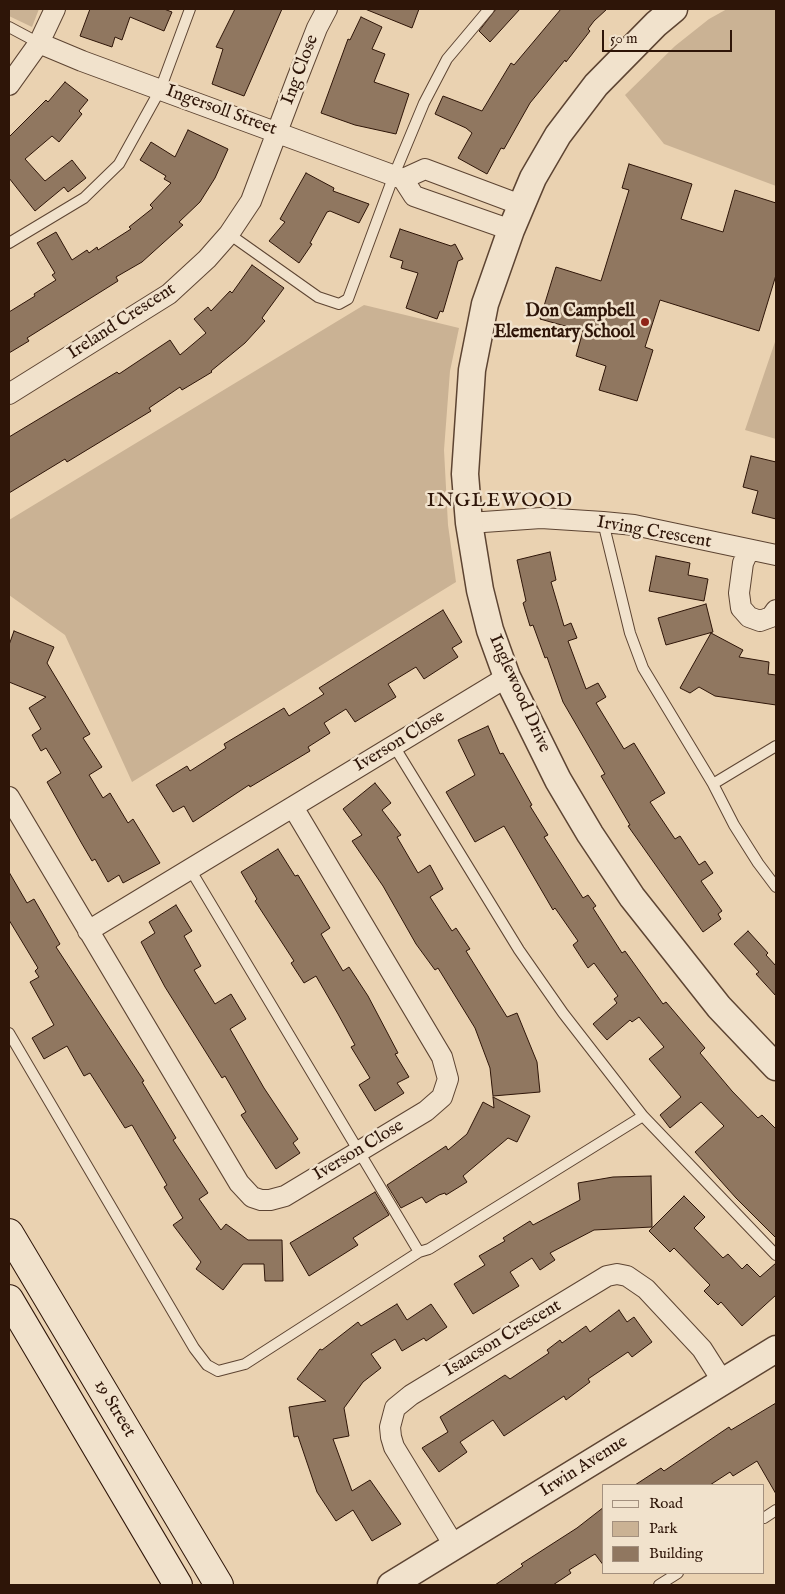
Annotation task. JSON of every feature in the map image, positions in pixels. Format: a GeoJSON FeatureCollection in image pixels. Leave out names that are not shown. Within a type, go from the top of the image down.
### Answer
{"type":"FeatureCollection","features":[{"type":"Feature","properties":{"kind":"main road","name":"19 Street"},"geometry":{"type":"LineString","coordinates":[[9,1233],[219,1585]]}},
{"type":"Feature","properties":{"kind":"main road","name":"19 Street"},"geometry":{"type":"LineString","coordinates":[[9,1299],[178,1585]]}},
{"type":"Feature","properties":{"kind":"street"},"geometry":{"type":"LineString","coordinates":[[9,85],[39,43],[55,9]]}},
{"type":"Feature","properties":{"kind":"street","name":"Ing Close"},"geometry":{"type":"LineString","coordinates":[[278,132],[313,37],[327,9]]}},
{"type":"Feature","properties":{"kind":"street","name":"Inglewood Drive"},"geometry":{"type":"LineString","coordinates":[[674,9],[656,24],[596,85],[558,135],[533,178],[511,230],[485,304],[472,370],[465,474],[469,523],[480,590],[490,630],[507,677],[558,780],[590,834],[632,898],[719,1006],[776,1067]]}},
{"type":"Feature","properties":{"kind":"street","name":"Ingersoll Street"},"geometry":{"type":"LineString","coordinates":[[39,43],[160,90],[398,177],[414,196],[511,230]]}},
{"type":"Feature","properties":{"kind":"street","name":"Ireland Crescent"},"geometry":{"type":"LineString","coordinates":[[9,394],[169,294],[207,259],[230,234],[251,201],[278,132]]}},
{"type":"Feature","properties":{"kind":"street"},"geometry":{"type":"LineString","coordinates":[[398,177],[425,168],[521,205]]}},
{"type":"Feature","properties":{"kind":"street","name":"Irving Crescent"},"geometry":{"type":"LineString","coordinates":[[469,523],[541,518],[603,522],[652,529],[776,555]]}},
{"type":"Feature","properties":{"kind":"street"},"geometry":{"type":"LineString","coordinates":[[749,550],[744,563],[738,593],[741,608],[749,617],[760,621],[771,617],[776,610]]}},
{"type":"Feature","properties":{"kind":"street","name":"Iverson Close"},"geometry":{"type":"LineString","coordinates":[[88,931],[507,677]]}},
{"type":"Feature","properties":{"kind":"street","name":"Iverson Close"},"geometry":{"type":"LineString","coordinates":[[9,797],[239,1183],[252,1197],[270,1200],[285,1196],[436,1104],[446,1088],[448,1079],[442,1057],[293,807]]}},
{"type":"Feature","properties":{"kind":"street","name":"Isaacson Crescent"},"geometry":{"type":"LineString","coordinates":[[455,1547],[394,1447],[391,1437],[390,1427],[395,1408],[419,1390],[607,1276],[617,1274],[627,1276],[646,1289],[702,1349],[723,1382]]}},
{"type":"Feature","properties":{"kind":"street","name":"Irwin Avenue"},"geometry":{"type":"LineString","coordinates":[[391,1585],[776,1349]]}},
{"type":"Feature","properties":{"kind":"lane"},"geometry":{"type":"LineString","coordinates":[[9,244],[84,198],[119,164],[160,90],[190,9]]}},
{"type":"Feature","properties":{"kind":"lane"},"geometry":{"type":"LineString","coordinates":[[230,234],[318,297],[339,304],[348,299],[398,177],[424,103],[447,59],[489,9]]}},
{"type":"Feature","properties":{"kind":"lane"},"geometry":{"type":"LineString","coordinates":[[9,27],[39,43]]}},
{"type":"Feature","properties":{"kind":"lane"},"geometry":{"type":"LineString","coordinates":[[603,522],[630,633],[643,668],[713,784],[734,825],[758,863],[776,886]]}},
{"type":"Feature","properties":{"kind":"lane"},"geometry":{"type":"LineString","coordinates":[[394,746],[519,950],[562,1013],[644,1116],[776,1255]]}},
{"type":"Feature","properties":{"kind":"lane"},"geometry":{"type":"LineString","coordinates":[[713,784],[776,746]]}},
{"type":"Feature","properties":{"kind":"lane"},"geometry":{"type":"LineString","coordinates":[[190,869],[419,1252]]}},
{"type":"Feature","properties":{"kind":"lane"},"geometry":{"type":"LineString","coordinates":[[9,1033],[194,1348],[207,1365],[218,1371],[245,1364],[419,1252],[429,1249],[644,1116]]}},
{"type":"Feature","properties":{"kind":"lane"},"geometry":{"type":"LineString","coordinates":[[765,1517],[776,1510]]}},
{"type":"Feature","properties":{"kind":"lane"},"geometry":{"type":"LineString","coordinates":[[659,1585],[676,1574]]}},
{"type":"Feature","properties":{"kind":"green space"},"geometry":{"type":"Polygon","coordinates":[[[9,9],[39,9],[32,27],[9,16],[9,9]]]}},
{"type":"Feature","properties":{"kind":"green space"},"geometry":{"type":"Polygon","coordinates":[[[727,9],[776,9],[776,186],[664,144],[625,95],[675,46],[709,19],[727,9]]]}},
{"type":"Feature","properties":{"kind":"green space"},"geometry":{"type":"Polygon","coordinates":[[[364,305],[459,328],[450,371],[444,450],[448,525],[456,582],[132,782],[65,635],[9,595],[9,520],[364,305]]]}},
{"type":"Feature","properties":{"kind":"green space"},"geometry":{"type":"Polygon","coordinates":[[[776,339],[776,439],[745,430],[776,339]]]}},
{"type":"Feature","properties":{"kind":"building"},"geometry":{"type":"Polygon","coordinates":[[[90,9],[164,9],[172,12],[164,31],[130,17],[122,40],[115,37],[112,47],[80,36],[90,9]]]}},
{"type":"Feature","properties":{"kind":"building"},"geometry":{"type":"Polygon","coordinates":[[[235,9],[282,9],[244,96],[212,84],[223,49],[216,47],[235,9]]]}},
{"type":"Feature","properties":{"kind":"building"},"geometry":{"type":"Polygon","coordinates":[[[365,9],[419,9],[412,28],[365,9]]]}},
{"type":"Feature","properties":{"kind":"building"},"geometry":{"type":"Polygon","coordinates":[[[496,9],[520,9],[490,42],[479,31],[496,9]]]}},
{"type":"Feature","properties":{"kind":"building"},"geometry":{"type":"Polygon","coordinates":[[[561,9],[607,9],[594,21],[588,29],[590,31],[566,62],[565,60],[530,103],[504,149],[501,148],[487,174],[458,158],[472,133],[466,128],[435,114],[443,96],[482,111],[511,63],[514,65],[561,9]]]}},
{"type":"Feature","properties":{"kind":"building"},"geometry":{"type":"Polygon","coordinates":[[[361,17],[382,27],[372,49],[385,54],[374,82],[409,94],[396,134],[355,125],[321,113],[348,39],[350,40],[361,17]]]}},
{"type":"Feature","properties":{"kind":"building"},"geometry":{"type":"Polygon","coordinates":[[[65,82],[88,100],[79,111],[82,114],[59,142],[52,136],[25,159],[45,181],[72,160],[86,178],[68,192],[64,187],[35,211],[9,178],[9,137],[46,100],[48,102],[65,82]]]}},
{"type":"Feature","properties":{"kind":"building"},"geometry":{"type":"Polygon","coordinates":[[[188,130],[228,149],[215,178],[200,202],[179,222],[183,225],[142,262],[116,277],[118,281],[27,338],[29,341],[9,353],[9,312],[56,280],[52,275],[55,273],[37,243],[56,232],[72,260],[87,250],[89,253],[97,247],[98,250],[131,229],[129,227],[153,208],[150,205],[171,183],[164,179],[166,176],[140,160],[151,142],[175,157],[188,130]]]}},
{"type":"Feature","properties":{"kind":"building"},"geometry":{"type":"Polygon","coordinates":[[[629,164],[692,184],[681,219],[723,232],[735,190],[776,203],[776,275],[759,331],[660,300],[645,347],[653,350],[637,401],[599,390],[606,366],[576,356],[583,331],[540,319],[556,267],[601,281],[629,190],[622,188],[629,164]]]}},
{"type":"Feature","properties":{"kind":"building"},"geometry":{"type":"Polygon","coordinates":[[[306,173],[334,188],[333,191],[369,204],[359,223],[330,211],[327,212],[310,243],[312,244],[299,263],[269,241],[285,222],[280,219],[306,173]]]}},
{"type":"Feature","properties":{"kind":"building"},"geometry":{"type":"Polygon","coordinates":[[[400,229],[451,246],[455,244],[463,259],[458,261],[443,312],[440,311],[437,319],[406,308],[418,273],[401,268],[403,261],[390,257],[400,229]]]}},
{"type":"Feature","properties":{"kind":"building"},"geometry":{"type":"Polygon","coordinates":[[[252,265],[284,288],[262,318],[265,321],[245,343],[212,372],[182,390],[180,387],[149,408],[151,411],[67,462],[65,459],[9,493],[9,437],[117,372],[119,374],[170,340],[180,355],[206,333],[194,319],[208,307],[211,311],[230,291],[232,293],[252,265]]]}},
{"type":"Feature","properties":{"kind":"building"},"geometry":{"type":"Polygon","coordinates":[[[751,456],[776,462],[776,519],[752,513],[758,491],[743,487],[751,456]]]}},
{"type":"Feature","properties":{"kind":"building"},"geometry":{"type":"Polygon","coordinates":[[[550,552],[556,580],[551,582],[564,626],[571,623],[577,638],[568,641],[586,689],[598,683],[606,697],[596,703],[624,749],[634,743],[665,793],[650,802],[675,839],[680,836],[699,865],[705,861],[713,873],[701,881],[722,911],[718,914],[721,919],[703,932],[628,826],[630,825],[601,776],[605,774],[563,702],[547,657],[545,658],[533,625],[530,626],[523,603],[526,601],[517,560],[550,552]]]}},
{"type":"Feature","properties":{"kind":"building"},"geometry":{"type":"Polygon","coordinates":[[[656,556],[690,563],[688,575],[708,579],[704,601],[649,591],[656,556]]]}},
{"type":"Feature","properties":{"kind":"building"},"geometry":{"type":"Polygon","coordinates":[[[706,604],[713,632],[666,645],[658,618],[706,604]]]}},
{"type":"Feature","properties":{"kind":"building"},"geometry":{"type":"Polygon","coordinates":[[[443,610],[462,642],[452,648],[458,657],[424,679],[416,667],[388,684],[396,697],[355,722],[346,709],[324,723],[330,733],[308,747],[310,751],[250,787],[249,785],[193,822],[184,806],[173,812],[156,785],[187,766],[190,771],[226,748],[224,744],[284,708],[289,716],[324,694],[319,688],[443,610]]]}},
{"type":"Feature","properties":{"kind":"building"},"geometry":{"type":"Polygon","coordinates":[[[14,631],[54,647],[47,663],[90,734],[83,738],[102,767],[89,775],[103,798],[110,793],[128,823],[133,819],[160,863],[123,883],[119,875],[108,882],[95,859],[92,861],[47,782],[61,773],[46,748],[41,751],[32,735],[41,729],[29,708],[46,697],[9,682],[9,645],[14,631]]]}},
{"type":"Feature","properties":{"kind":"building"},"geometry":{"type":"Polygon","coordinates":[[[711,633],[743,650],[739,657],[769,662],[768,674],[776,675],[776,705],[715,696],[699,687],[690,693],[680,688],[711,633]]]}},
{"type":"Feature","properties":{"kind":"building"},"geometry":{"type":"Polygon","coordinates":[[[488,726],[500,754],[503,753],[532,805],[530,806],[548,835],[544,837],[583,898],[588,895],[596,906],[593,908],[622,953],[625,951],[663,1004],[666,1002],[705,1048],[700,1053],[732,1091],[758,1118],[762,1115],[776,1129],[776,1238],[736,1198],[695,1152],[724,1126],[701,1102],[670,1128],[660,1115],[681,1097],[649,1059],[664,1047],[639,1017],[632,1022],[630,1020],[607,1040],[593,1024],[617,1003],[614,999],[618,996],[594,963],[588,968],[573,945],[578,941],[555,908],[553,910],[504,826],[475,842],[446,792],[475,775],[458,740],[488,726]]]}},
{"type":"Feature","properties":{"kind":"building"},"geometry":{"type":"Polygon","coordinates":[[[375,783],[391,803],[382,810],[401,835],[397,837],[418,873],[430,865],[443,889],[430,897],[452,931],[456,928],[470,949],[466,951],[507,1017],[517,1013],[537,1062],[540,1092],[493,1096],[490,1068],[475,1028],[438,968],[435,970],[416,944],[383,886],[352,841],[362,835],[343,809],[375,783]]]}},
{"type":"Feature","properties":{"kind":"building"},"geometry":{"type":"Polygon","coordinates":[[[278,849],[295,876],[298,875],[330,928],[321,934],[343,971],[349,967],[368,996],[398,1053],[395,1054],[409,1077],[397,1083],[404,1093],[375,1111],[359,1085],[370,1078],[351,1047],[355,1045],[338,1014],[316,976],[304,983],[291,963],[294,961],[255,901],[257,899],[241,872],[278,849]]]}},
{"type":"Feature","properties":{"kind":"building"},"geometry":{"type":"Polygon","coordinates":[[[9,872],[27,903],[34,899],[60,944],[56,947],[144,1081],[142,1082],[176,1138],[173,1140],[208,1193],[199,1199],[221,1230],[226,1224],[248,1240],[282,1240],[283,1281],[265,1281],[264,1264],[243,1264],[223,1290],[196,1269],[201,1262],[173,1225],[183,1218],[164,1187],[167,1185],[132,1125],[125,1128],[90,1073],[84,1076],[67,1046],[44,1059],[32,1038],[54,1025],[30,982],[39,977],[35,971],[38,968],[9,920],[9,872]]]}},
{"type":"Feature","properties":{"kind":"building"},"geometry":{"type":"Polygon","coordinates":[[[176,905],[192,931],[184,936],[201,966],[194,970],[215,1004],[231,994],[246,1019],[230,1029],[264,1088],[298,1139],[293,1143],[300,1153],[276,1169],[241,1115],[246,1112],[225,1076],[222,1078],[165,987],[141,942],[155,933],[149,922],[176,905]]]}},
{"type":"Feature","properties":{"kind":"building"},"geometry":{"type":"Polygon","coordinates":[[[748,931],[768,953],[766,955],[776,966],[776,996],[756,974],[759,972],[734,944],[748,931]]]}},
{"type":"Feature","properties":{"kind":"building"},"geometry":{"type":"Polygon","coordinates":[[[493,1097],[530,1116],[517,1142],[508,1138],[463,1176],[467,1182],[446,1195],[445,1193],[439,1195],[426,1203],[422,1197],[401,1208],[387,1185],[446,1146],[448,1150],[467,1134],[483,1102],[494,1108],[493,1097]]]}},
{"type":"Feature","properties":{"kind":"building"},"geometry":{"type":"Polygon","coordinates":[[[651,1176],[652,1227],[594,1230],[550,1253],[555,1260],[540,1270],[532,1258],[510,1272],[519,1286],[473,1314],[454,1284],[485,1265],[479,1256],[505,1241],[503,1238],[530,1221],[533,1225],[580,1200],[578,1183],[613,1177],[651,1176]]]}},
{"type":"Feature","properties":{"kind":"building"},"geometry":{"type":"Polygon","coordinates":[[[375,1192],[389,1215],[353,1238],[358,1245],[309,1276],[290,1243],[375,1192]]]}},
{"type":"Feature","properties":{"kind":"building"},"geometry":{"type":"Polygon","coordinates":[[[684,1196],[705,1217],[694,1228],[723,1258],[728,1254],[742,1269],[747,1264],[760,1277],[776,1263],[776,1295],[742,1326],[721,1302],[718,1305],[704,1291],[710,1285],[674,1248],[670,1252],[649,1231],[684,1196]]]}},
{"type":"Feature","properties":{"kind":"building"},"geometry":{"type":"Polygon","coordinates":[[[397,1304],[407,1320],[431,1304],[447,1327],[426,1341],[424,1338],[402,1351],[395,1339],[371,1354],[381,1368],[363,1382],[344,1408],[349,1436],[333,1439],[352,1491],[370,1480],[401,1524],[372,1541],[353,1510],[336,1521],[317,1492],[298,1436],[294,1437],[289,1407],[326,1401],[297,1379],[320,1349],[322,1350],[358,1322],[361,1326],[397,1304]]]}},
{"type":"Feature","properties":{"kind":"building"},"geometry":{"type":"Polygon","coordinates":[[[619,1310],[627,1322],[634,1317],[652,1342],[632,1357],[628,1352],[588,1379],[590,1382],[566,1400],[564,1396],[504,1436],[493,1420],[460,1442],[467,1452],[439,1472],[422,1448],[448,1432],[440,1417],[505,1375],[510,1379],[549,1353],[547,1350],[560,1340],[562,1343],[586,1326],[590,1332],[619,1310]]]}},
{"type":"Feature","properties":{"kind":"building"},"geometry":{"type":"Polygon","coordinates":[[[776,1403],[776,1494],[757,1461],[733,1476],[730,1472],[712,1484],[637,1484],[661,1468],[664,1471],[729,1427],[731,1430],[776,1403]]]}},
{"type":"Feature","properties":{"kind":"building"},"geometry":{"type":"Polygon","coordinates":[[[602,1509],[602,1563],[595,1554],[569,1570],[571,1573],[553,1585],[495,1585],[523,1566],[521,1564],[577,1528],[602,1509]]]}},
{"type":"Feature","properties":{"kind":"place","name":"Don Campbell Elementary School"},"geometry":{"type":"Point","coordinates":[645,322]}},
{"type":"Feature","properties":{"kind":"district","name":"INGLEWOOD"},"geometry":{"type":"Point","coordinates":[500,502]}}]}
